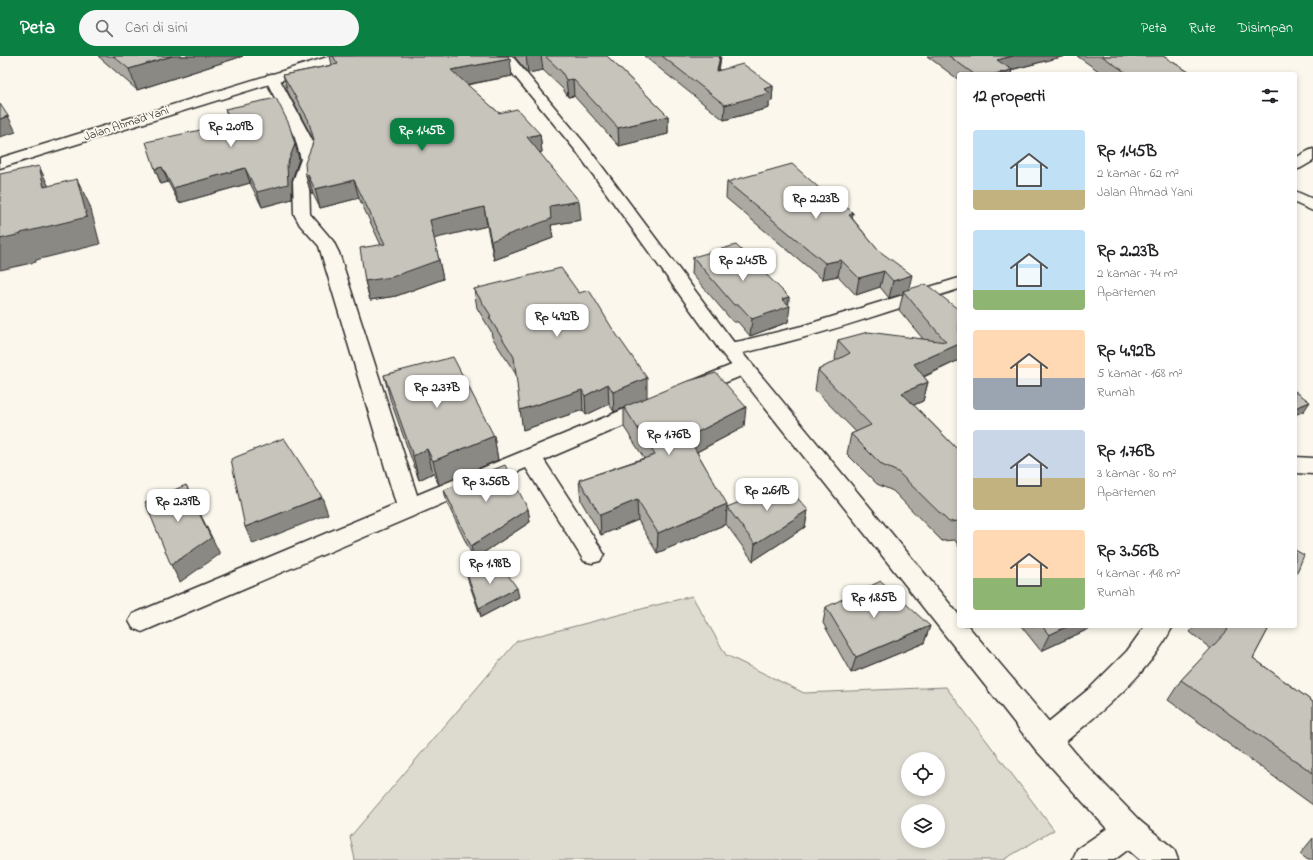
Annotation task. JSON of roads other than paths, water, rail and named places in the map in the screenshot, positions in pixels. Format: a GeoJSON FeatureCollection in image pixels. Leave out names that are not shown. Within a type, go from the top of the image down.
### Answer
{"type":"FeatureCollection","features":[{"type":"Feature","properties":{"kind":"street"},"geometry":{"type":"LineString","coordinates":[[0,150],[308,56]]}},
{"type":"Feature","properties":{"kind":"street","name":"Jalan Ahmad Yani"},"geometry":{"type":"LineString","coordinates":[[0,163],[345,56]]}},
{"type":"Feature","properties":{"kind":"street"},"geometry":{"type":"LineString","coordinates":[[505,56],[581,148],[728,348],[863,517],[1046,741],[1129,831],[1163,860]]}},
{"type":"Feature","properties":{"kind":"street"},"geometry":{"type":"LineString","coordinates":[[272,78],[303,138],[309,159],[301,181],[302,214],[306,221],[327,245],[330,253],[409,508]]}},
{"type":"Feature","properties":{"kind":"street"},"geometry":{"type":"LineString","coordinates":[[1297,164],[1313,154]]}},
{"type":"Feature","properties":{"kind":"street"},"geometry":{"type":"LineString","coordinates":[[1297,197],[1313,206]]}},
{"type":"Feature","properties":{"kind":"street"},"geometry":{"type":"LineString","coordinates":[[728,348],[741,347],[807,331],[957,284]]}},
{"type":"Feature","properties":{"kind":"street"},"geometry":{"type":"LineString","coordinates":[[142,621],[744,367]]}},
{"type":"Feature","properties":{"kind":"street"},"geometry":{"type":"LineString","coordinates":[[530,457],[592,554]]}},
{"type":"Feature","properties":{"kind":"street"},"geometry":{"type":"LineString","coordinates":[[1297,465],[1313,466]]}},
{"type":"Feature","properties":{"kind":"street"},"geometry":{"type":"LineString","coordinates":[[1046,741],[1105,691],[1136,659],[1159,628]]}},
{"type":"Feature","properties":{"kind":"street"},"geometry":{"type":"LineString","coordinates":[[1088,860],[1129,831]]}}]}
